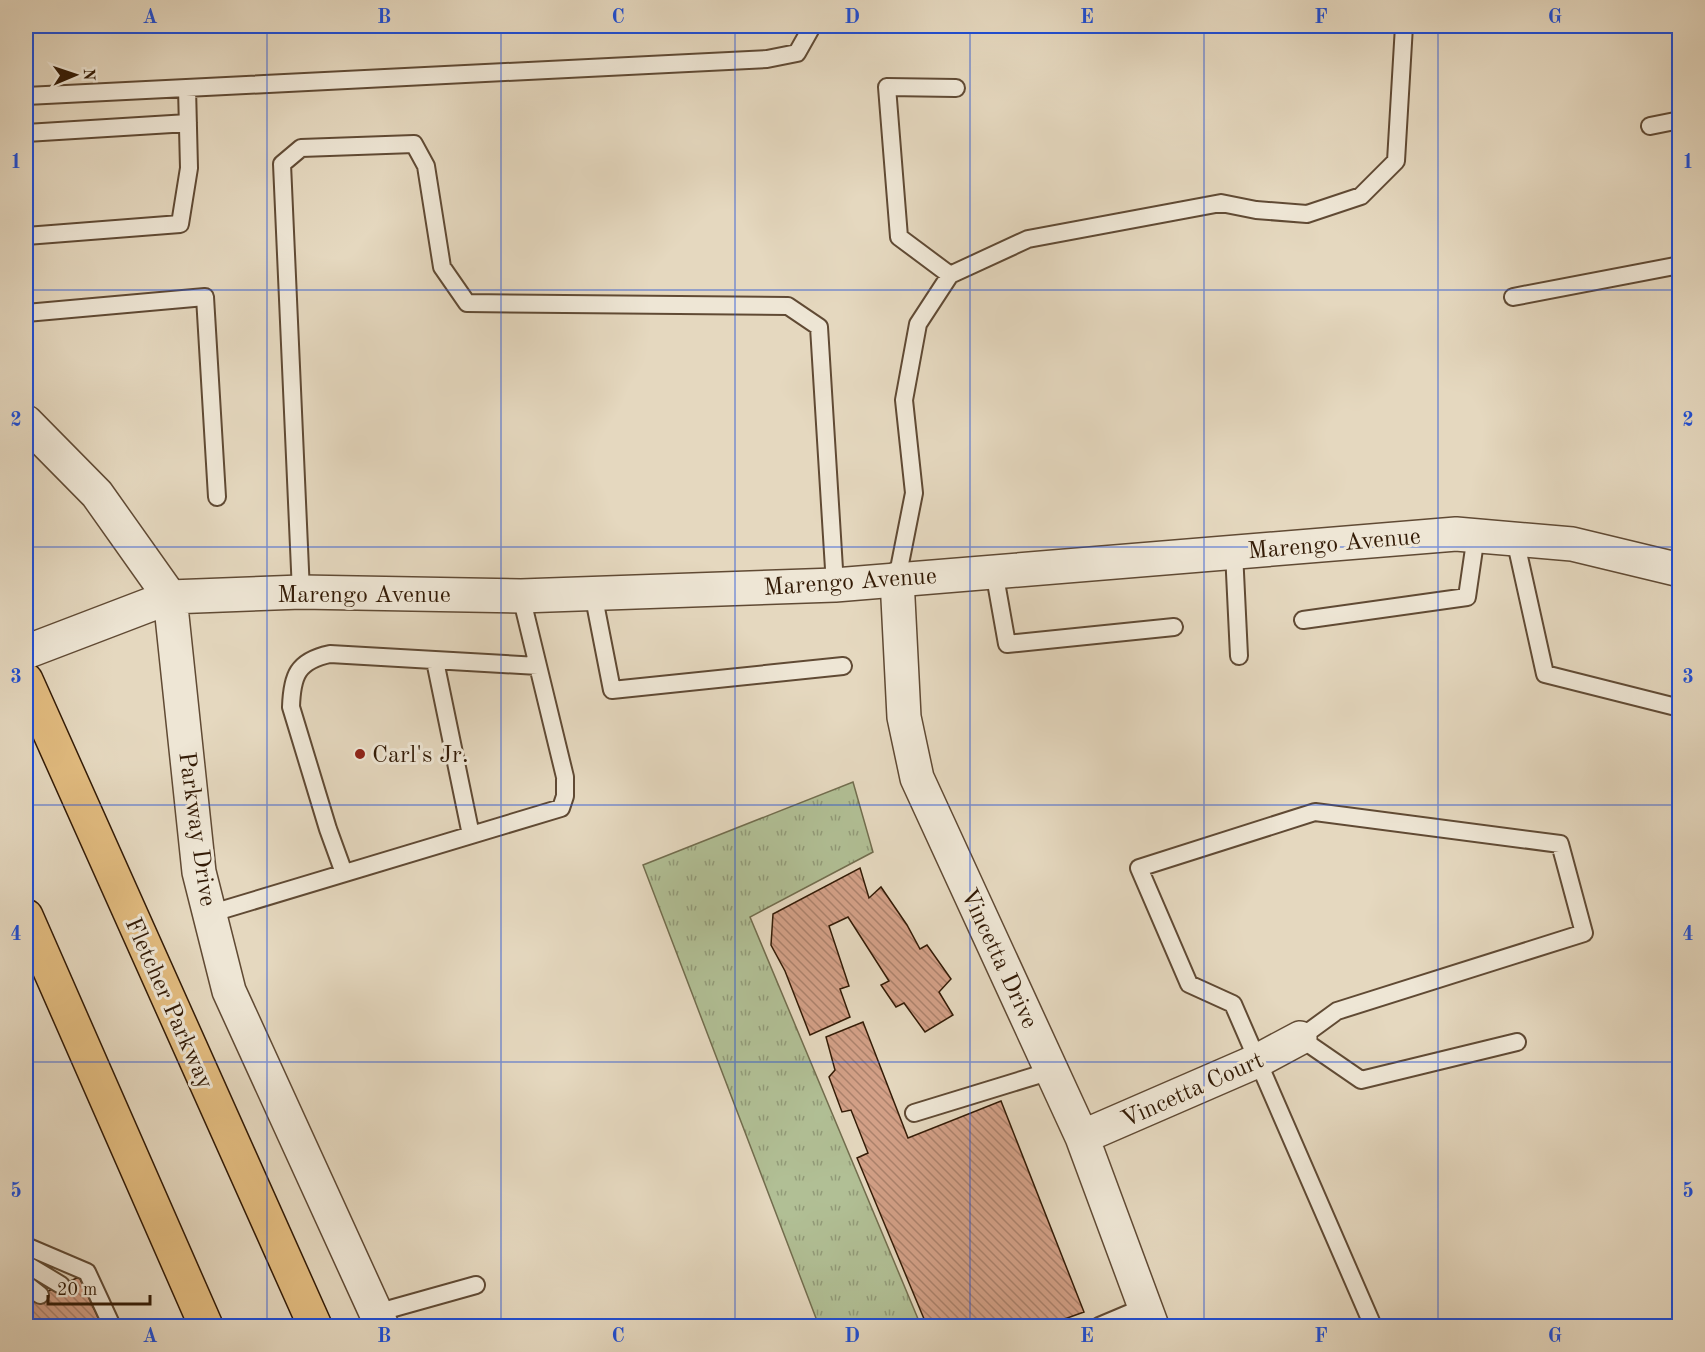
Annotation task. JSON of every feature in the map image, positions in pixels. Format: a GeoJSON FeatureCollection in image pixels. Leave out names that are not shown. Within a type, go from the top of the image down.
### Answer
{"type":"FeatureCollection","features":[{"type":"Feature","properties":{"kind":"main road","name":"Fletcher Parkway"},"geometry":{"type":"LineString","coordinates":[[26,680],[315,1326]]}},
{"type":"Feature","properties":{"kind":"main road"},"geometry":{"type":"LineString","coordinates":[[26,916],[206,1326]]}},
{"type":"Feature","properties":{"kind":"street","name":"Parkway Drive"},"geometry":{"type":"LineString","coordinates":[[26,422],[97,494],[170,597],[199,872],[229,991],[379,1320]]}},
{"type":"Feature","properties":{"kind":"street","name":"Marengo Avenue"},"geometry":{"type":"LineString","coordinates":[[26,652],[170,597],[301,592],[520,596],[835,585],[1456,534],[1572,544],[1680,570]]}},
{"type":"Feature","properties":{"kind":"street","name":"Vincetta Drive"},"geometry":{"type":"LineString","coordinates":[[897,579],[904,717],[917,778],[1082,1137],[1148,1317]]}},
{"type":"Feature","properties":{"kind":"street","name":"Vincetta Court"},"geometry":{"type":"LineString","coordinates":[[1082,1137],[1257,1061],[1300,1038]]}},
{"type":"Feature","properties":{"kind":"lane"},"geometry":{"type":"LineString","coordinates":[[26,96],[767,59],[797,53],[810,26]]}},
{"type":"Feature","properties":{"kind":"lane"},"geometry":{"type":"LineString","coordinates":[[897,579],[914,493],[904,400],[918,324],[950,275],[1028,239],[1221,203],[1256,210],[1307,214],[1361,196],[1396,161],[1404,26]]}},
{"type":"Feature","properties":{"kind":"lane"},"geometry":{"type":"LineString","coordinates":[[950,275],[899,237],[887,87],[956,88]]}},
{"type":"Feature","properties":{"kind":"lane"},"geometry":{"type":"LineString","coordinates":[[26,236],[180,224],[189,168],[187,88]]}},
{"type":"Feature","properties":{"kind":"lane"},"geometry":{"type":"LineString","coordinates":[[1650,126],[1680,120]]}},
{"type":"Feature","properties":{"kind":"lane"},"geometry":{"type":"LineString","coordinates":[[26,133],[188,123]]}},
{"type":"Feature","properties":{"kind":"lane"},"geometry":{"type":"LineString","coordinates":[[301,592],[282,164],[301,148],[414,144],[426,166],[442,267],[467,303],[788,306],[819,327],[835,585]]}},
{"type":"Feature","properties":{"kind":"lane"},"geometry":{"type":"LineString","coordinates":[[1513,297],[1680,265]]}},
{"type":"Feature","properties":{"kind":"lane"},"geometry":{"type":"LineString","coordinates":[[26,313],[205,297],[217,497]]}},
{"type":"Feature","properties":{"kind":"lane"},"geometry":{"type":"LineString","coordinates":[[1303,620],[1467,597],[1476,536]]}},
{"type":"Feature","properties":{"kind":"lane"},"geometry":{"type":"LineString","coordinates":[[1515,539],[1545,674],[1680,708]]}},
{"type":"Feature","properties":{"kind":"lane"},"geometry":{"type":"LineString","coordinates":[[1234,552],[1239,656]]}},
{"type":"Feature","properties":{"kind":"lane"},"geometry":{"type":"LineString","coordinates":[[994,571],[1007,644],[1174,627]]}},
{"type":"Feature","properties":{"kind":"lane"},"geometry":{"type":"LineString","coordinates":[[593,593],[612,690],[843,666]]}},
{"type":"Feature","properties":{"kind":"lane"},"geometry":{"type":"LineString","coordinates":[[209,914],[561,808],[565,796],[565,777],[520,596]]}},
{"type":"Feature","properties":{"kind":"lane"},"geometry":{"type":"LineString","coordinates":[[345,873],[328,829],[291,706],[292,686],[301,667],[312,658],[330,654],[538,666]]}},
{"type":"Feature","properties":{"kind":"lane"},"geometry":{"type":"LineString","coordinates":[[435,661],[471,835]]}},
{"type":"Feature","properties":{"kind":"lane"},"geometry":{"type":"LineString","coordinates":[[1373,1326],[1233,1004],[1188,984],[1139,868],[1315,812],[1560,844],[1584,933],[1337,1011],[1300,1038],[1361,1080],[1517,1042]]}},
{"type":"Feature","properties":{"kind":"lane"},"geometry":{"type":"LineString","coordinates":[[914,1113],[1052,1071]]}},
{"type":"Feature","properties":{"kind":"lane"},"geometry":{"type":"LineString","coordinates":[[26,1246],[87,1272],[112,1326]]}},
{"type":"Feature","properties":{"kind":"lane"},"geometry":{"type":"LineString","coordinates":[[26,1264],[61,1285]]}},
{"type":"Feature","properties":{"kind":"lane"},"geometry":{"type":"LineString","coordinates":[[26,1284],[40,1295]]}},
{"type":"Feature","properties":{"kind":"lane"},"geometry":{"type":"LineString","coordinates":[[379,1320],[476,1285]]}},
{"type":"Feature","properties":{"kind":"lane"},"geometry":{"type":"LineString","coordinates":[[1099,1326],[1148,1317]]}},
{"type":"Feature","properties":{"kind":"green space"},"geometry":{"type":"Polygon","coordinates":[[[853,782],[873,852],[750,917],[921,1326],[819,1326],[643,865],[853,782]]]}},
{"type":"Feature","properties":{"kind":"building"},"geometry":{"type":"Polygon","coordinates":[[[860,868],[869,898],[881,887],[920,949],[927,945],[951,979],[939,992],[953,1015],[925,1032],[904,1003],[896,1007],[881,985],[889,981],[848,917],[829,926],[849,986],[840,989],[850,1017],[810,1035],[785,971],[771,945],[773,914],[860,868]]]}},
{"type":"Feature","properties":{"kind":"building"},"geometry":{"type":"Polygon","coordinates":[[[863,1022],[908,1138],[1001,1101],[1084,1312],[1045,1326],[927,1326],[857,1158],[868,1153],[851,1110],[842,1112],[829,1077],[835,1070],[826,1037],[863,1022]]]}},
{"type":"Feature","properties":{"kind":"building"},"geometry":{"type":"Polygon","coordinates":[[[79,1277],[102,1326],[26,1326],[26,1301],[79,1277]]]}},
{"type":"Feature","properties":{"kind":"place","name":"Carl's Jr."},"geometry":{"type":"Point","coordinates":[360,754]}}]}
